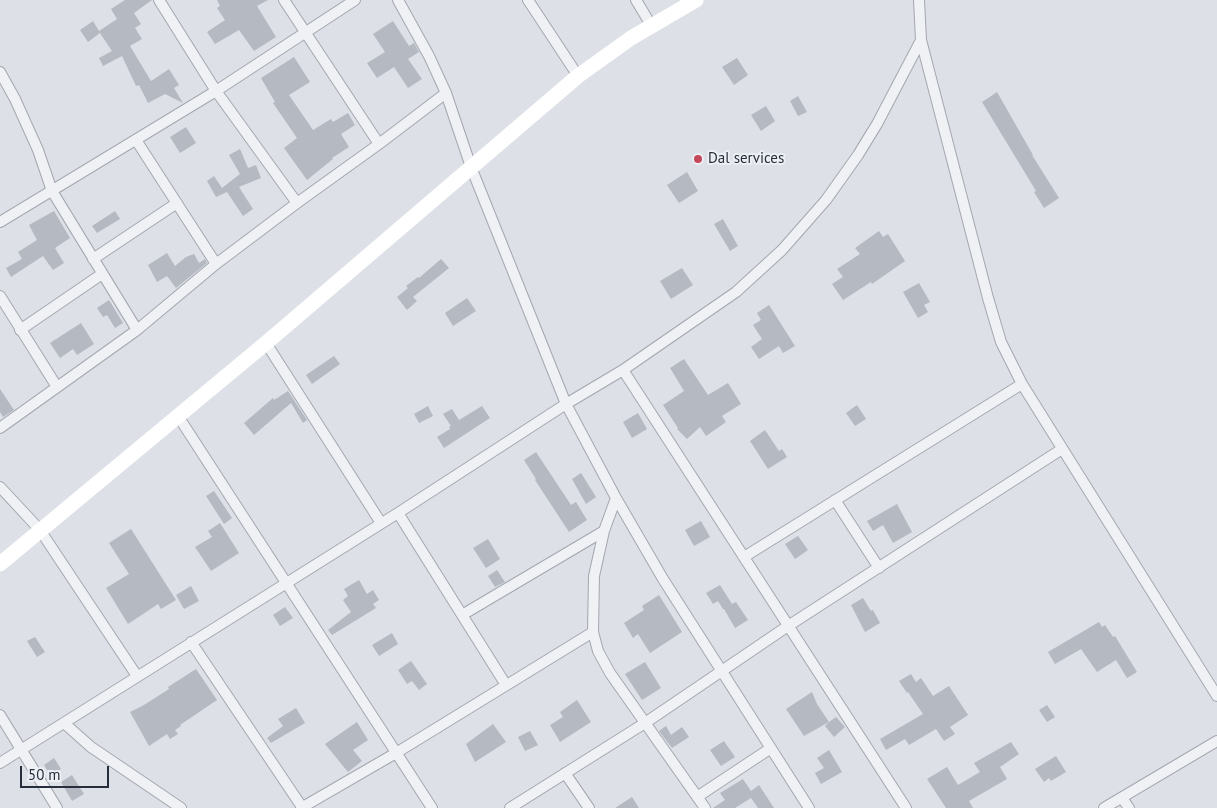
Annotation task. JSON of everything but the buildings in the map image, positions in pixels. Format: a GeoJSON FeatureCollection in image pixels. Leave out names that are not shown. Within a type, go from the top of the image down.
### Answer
{"type":"FeatureCollection","features":[{"type":"Feature","properties":{"kind":"main road"},"geometry":{"type":"LineString","coordinates":[[0,564],[266,343],[578,76],[630,38],[696,0]]}},
{"type":"Feature","properties":{"kind":"street"},"geometry":{"type":"LineString","coordinates":[[159,0],[216,91],[298,202]]}},
{"type":"Feature","properties":{"kind":"street"},"geometry":{"type":"LineString","coordinates":[[284,0],[380,144]]}},
{"type":"Feature","properties":{"kind":"street"},"geometry":{"type":"LineString","coordinates":[[0,222],[216,91],[356,0]]}},
{"type":"Feature","properties":{"kind":"street"},"geometry":{"type":"LineString","coordinates":[[398,0],[429,56],[446,93],[471,167],[566,404],[616,498],[663,579],[809,808]]}},
{"type":"Feature","properties":{"kind":"street"},"geometry":{"type":"LineString","coordinates":[[528,0],[578,76]]}},
{"type":"Feature","properties":{"kind":"street"},"geometry":{"type":"LineString","coordinates":[[636,0],[651,25]]}},
{"type":"Feature","properties":{"kind":"street"},"geometry":{"type":"LineString","coordinates":[[919,0],[921,40],[1001,342],[1022,384],[1217,696]]}},
{"type":"Feature","properties":{"kind":"street"},"geometry":{"type":"LineString","coordinates":[[0,763],[398,513],[566,404],[623,370],[736,292],[782,250],[826,200],[877,124],[921,40]]}},
{"type":"Feature","properties":{"kind":"street"},"geometry":{"type":"LineString","coordinates":[[0,72],[15,99],[38,150],[52,191],[136,330]]}},
{"type":"Feature","properties":{"kind":"street"},"geometry":{"type":"LineString","coordinates":[[0,428],[136,330],[216,264],[298,202],[380,144],[446,93]]}},
{"type":"Feature","properties":{"kind":"street"},"geometry":{"type":"LineString","coordinates":[[136,140],[216,264]]}},
{"type":"Feature","properties":{"kind":"street"},"geometry":{"type":"LineString","coordinates":[[93,259],[177,203]]}},
{"type":"Feature","properties":{"kind":"street"},"geometry":{"type":"LineString","coordinates":[[20,330],[102,274]]}},
{"type":"Feature","properties":{"kind":"street"},"geometry":{"type":"LineString","coordinates":[[0,296],[57,387]]}},
{"type":"Feature","properties":{"kind":"street"},"geometry":{"type":"LineString","coordinates":[[266,343],[381,523]]}},
{"type":"Feature","properties":{"kind":"street"},"geometry":{"type":"LineString","coordinates":[[623,370],[906,808]]}},
{"type":"Feature","properties":{"kind":"street"},"geometry":{"type":"LineString","coordinates":[[744,557],[1022,384]]}},
{"type":"Feature","properties":{"kind":"street"},"geometry":{"type":"LineString","coordinates":[[178,416],[432,808]]}},
{"type":"Feature","properties":{"kind":"street"},"geometry":{"type":"LineString","coordinates":[[510,808],[645,723],[721,670],[1062,449]]}},
{"type":"Feature","properties":{"kind":"street"},"geometry":{"type":"LineString","coordinates":[[0,487],[40,530],[137,676]]}},
{"type":"Feature","properties":{"kind":"street"},"geometry":{"type":"LineString","coordinates":[[616,498],[604,531],[594,576],[593,632],[598,651],[610,673],[705,808]]}},
{"type":"Feature","properties":{"kind":"street"},"geometry":{"type":"LineString","coordinates":[[835,500],[879,568]]}},
{"type":"Feature","properties":{"kind":"street"},"geometry":{"type":"LineString","coordinates":[[398,513],[506,685]]}},
{"type":"Feature","properties":{"kind":"street"},"geometry":{"type":"LineString","coordinates":[[462,615],[604,531]]}},
{"type":"Feature","properties":{"kind":"street"},"geometry":{"type":"LineString","coordinates":[[191,642],[302,808],[593,632]]}},
{"type":"Feature","properties":{"kind":"street"},"geometry":{"type":"LineString","coordinates":[[0,715],[57,808]]}},
{"type":"Feature","properties":{"kind":"street"},"geometry":{"type":"LineString","coordinates":[[64,723],[91,747],[181,808]]}},
{"type":"Feature","properties":{"kind":"street"},"geometry":{"type":"LineString","coordinates":[[1104,808],[1217,741]]}},
{"type":"Feature","properties":{"kind":"street"},"geometry":{"type":"LineString","coordinates":[[697,797],[771,748]]}},
{"type":"Feature","properties":{"kind":"street"},"geometry":{"type":"LineString","coordinates":[[565,773],[589,808]]}},
{"type":"Feature","properties":{"kind":"street"},"geometry":{"type":"LineString","coordinates":[[1122,798],[1129,808]]}},
{"type":"Feature","properties":{"kind":"place","name":"Dal services"},"geometry":{"type":"Point","coordinates":[698,159]}}]}
